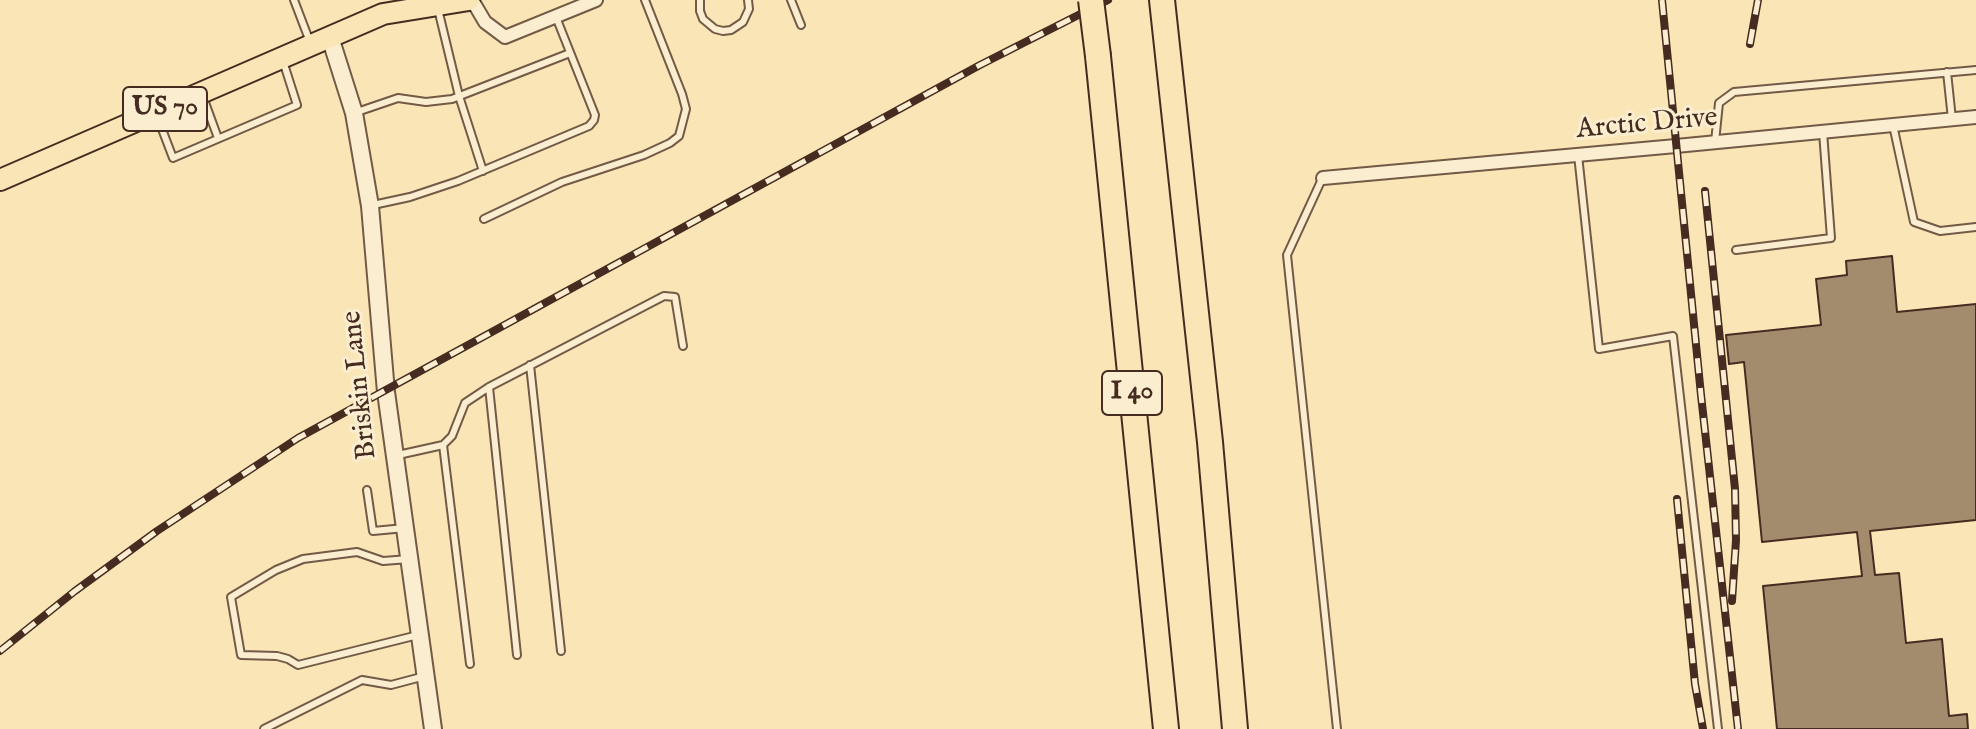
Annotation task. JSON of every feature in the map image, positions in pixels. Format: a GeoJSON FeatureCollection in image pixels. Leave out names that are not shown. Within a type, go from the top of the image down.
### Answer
{"type":"FeatureCollection","features":[{"type":"Feature","properties":{"kind":"highway","name":"I 40"},"geometry":{"type":"LineString","coordinates":[[1091,0],[1166,729]]}},
{"type":"Feature","properties":{"kind":"highway","name":"I 40"},"geometry":{"type":"LineString","coordinates":[[1165,8],[1210,442],[1235,729]]}},
{"type":"Feature","properties":{"kind":"main road","name":"US 70"},"geometry":{"type":"LineString","coordinates":[[383,14],[400,0]]}},
{"type":"Feature","properties":{"kind":"main road","name":"US 70"},"geometry":{"type":"LineString","coordinates":[[0,180],[383,14],[471,0]]}},
{"type":"Feature","properties":{"kind":"street"},"geometry":{"type":"LineString","coordinates":[[471,0],[485,22],[505,37],[596,0]]}},
{"type":"Feature","properties":{"kind":"street","name":"Briskin Lane"},"geometry":{"type":"LineString","coordinates":[[321,41],[354,113],[370,206],[386,392],[433,729]]}},
{"type":"Feature","properties":{"kind":"street","name":"Arctic Drive"},"geometry":{"type":"LineString","coordinates":[[1323,178],[1976,117]]}},
{"type":"Feature","properties":{"kind":"lane"},"geometry":{"type":"LineString","coordinates":[[294,0],[321,41]]}},
{"type":"Feature","properties":{"kind":"lane"},"geometry":{"type":"LineString","coordinates":[[484,219],[562,182],[644,155],[679,136],[686,109],[645,0]]}},
{"type":"Feature","properties":{"kind":"lane"},"geometry":{"type":"LineString","coordinates":[[700,0],[703,19],[715,29],[723,31],[743,22],[749,9],[748,0]]}},
{"type":"Feature","properties":{"kind":"lane"},"geometry":{"type":"LineString","coordinates":[[791,0],[801,25]]}},
{"type":"Feature","properties":{"kind":"lane"},"geometry":{"type":"LineString","coordinates":[[438,6],[459,96],[483,171]]}},
{"type":"Feature","properties":{"kind":"lane"},"geometry":{"type":"LineString","coordinates":[[370,206],[410,197],[483,171],[589,126],[595,115],[556,17]]}},
{"type":"Feature","properties":{"kind":"lane"},"geometry":{"type":"LineString","coordinates":[[354,113],[398,98],[426,102],[452,99],[570,53]]}},
{"type":"Feature","properties":{"kind":"lane"},"geometry":{"type":"LineString","coordinates":[[155,113],[173,158],[297,105],[282,58]]}},
{"type":"Feature","properties":{"kind":"lane"},"geometry":{"type":"LineString","coordinates":[[1715,143],[1719,103],[1734,92],[1976,70]]}},
{"type":"Feature","properties":{"kind":"lane"},"geometry":{"type":"LineString","coordinates":[[1947,72],[1952,119]]}},
{"type":"Feature","properties":{"kind":"lane"},"geometry":{"type":"LineString","coordinates":[[201,93],[218,138]]}},
{"type":"Feature","properties":{"kind":"lane"},"geometry":{"type":"LineString","coordinates":[[1893,125],[1914,222],[1940,231],[1976,227]]}},
{"type":"Feature","properties":{"kind":"lane"},"geometry":{"type":"LineString","coordinates":[[1736,250],[1831,238],[1823,132]]}},
{"type":"Feature","properties":{"kind":"lane"},"geometry":{"type":"LineString","coordinates":[[1578,155],[1599,349],[1673,336],[1718,729]]}},
{"type":"Feature","properties":{"kind":"lane"},"geometry":{"type":"LineString","coordinates":[[1323,178],[1287,255],[1337,729]]}},
{"type":"Feature","properties":{"kind":"lane"},"geometry":{"type":"LineString","coordinates":[[394,455],[443,445],[452,436],[465,403],[489,387],[664,296],[675,297],[683,346]]}},
{"type":"Feature","properties":{"kind":"lane"},"geometry":{"type":"LineString","coordinates":[[530,365],[561,651]]}},
{"type":"Feature","properties":{"kind":"lane"},"geometry":{"type":"LineString","coordinates":[[489,387],[517,655]]}},
{"type":"Feature","properties":{"kind":"lane"},"geometry":{"type":"LineString","coordinates":[[443,445],[470,664]]}},
{"type":"Feature","properties":{"kind":"lane"},"geometry":{"type":"LineString","coordinates":[[367,490],[373,531],[405,528]]}},
{"type":"Feature","properties":{"kind":"lane"},"geometry":{"type":"LineString","coordinates":[[409,559],[383,561],[357,552],[303,559],[276,570],[231,597],[241,655],[277,656],[298,665],[420,635]]}},
{"type":"Feature","properties":{"kind":"lane"},"geometry":{"type":"LineString","coordinates":[[264,729],[362,680],[391,685],[425,676]]}},
{"type":"Feature","properties":{"kind":"building"},"geometry":{"type":"Polygon","coordinates":[[[1892,256],[1897,312],[1976,304],[1976,520],[1870,531],[1875,575],[1899,573],[1906,643],[1942,639],[1949,716],[1967,714],[1968,729],[1777,729],[1763,586],[1862,576],[1857,532],[1762,542],[1744,362],[1729,364],[1726,335],[1821,325],[1816,279],[1847,275],[1846,261],[1892,256]]]}},
{"type":"Feature","properties":{"kind":"railway"},"geometry":{"type":"LineString","coordinates":[[0,651],[157,531],[298,438],[980,65],[1108,0]]}},
{"type":"Feature","properties":{"kind":"railway"},"geometry":{"type":"LineString","coordinates":[[1662,0],[1738,729]]}},
{"type":"Feature","properties":{"kind":"railway"},"geometry":{"type":"LineString","coordinates":[[1750,44],[1758,0]]}},
{"type":"Feature","properties":{"kind":"railway"},"geometry":{"type":"LineString","coordinates":[[1705,191],[1735,489],[1732,601]]}},
{"type":"Feature","properties":{"kind":"railway"},"geometry":{"type":"LineString","coordinates":[[1677,499],[1695,684],[1703,729]]}}]}
